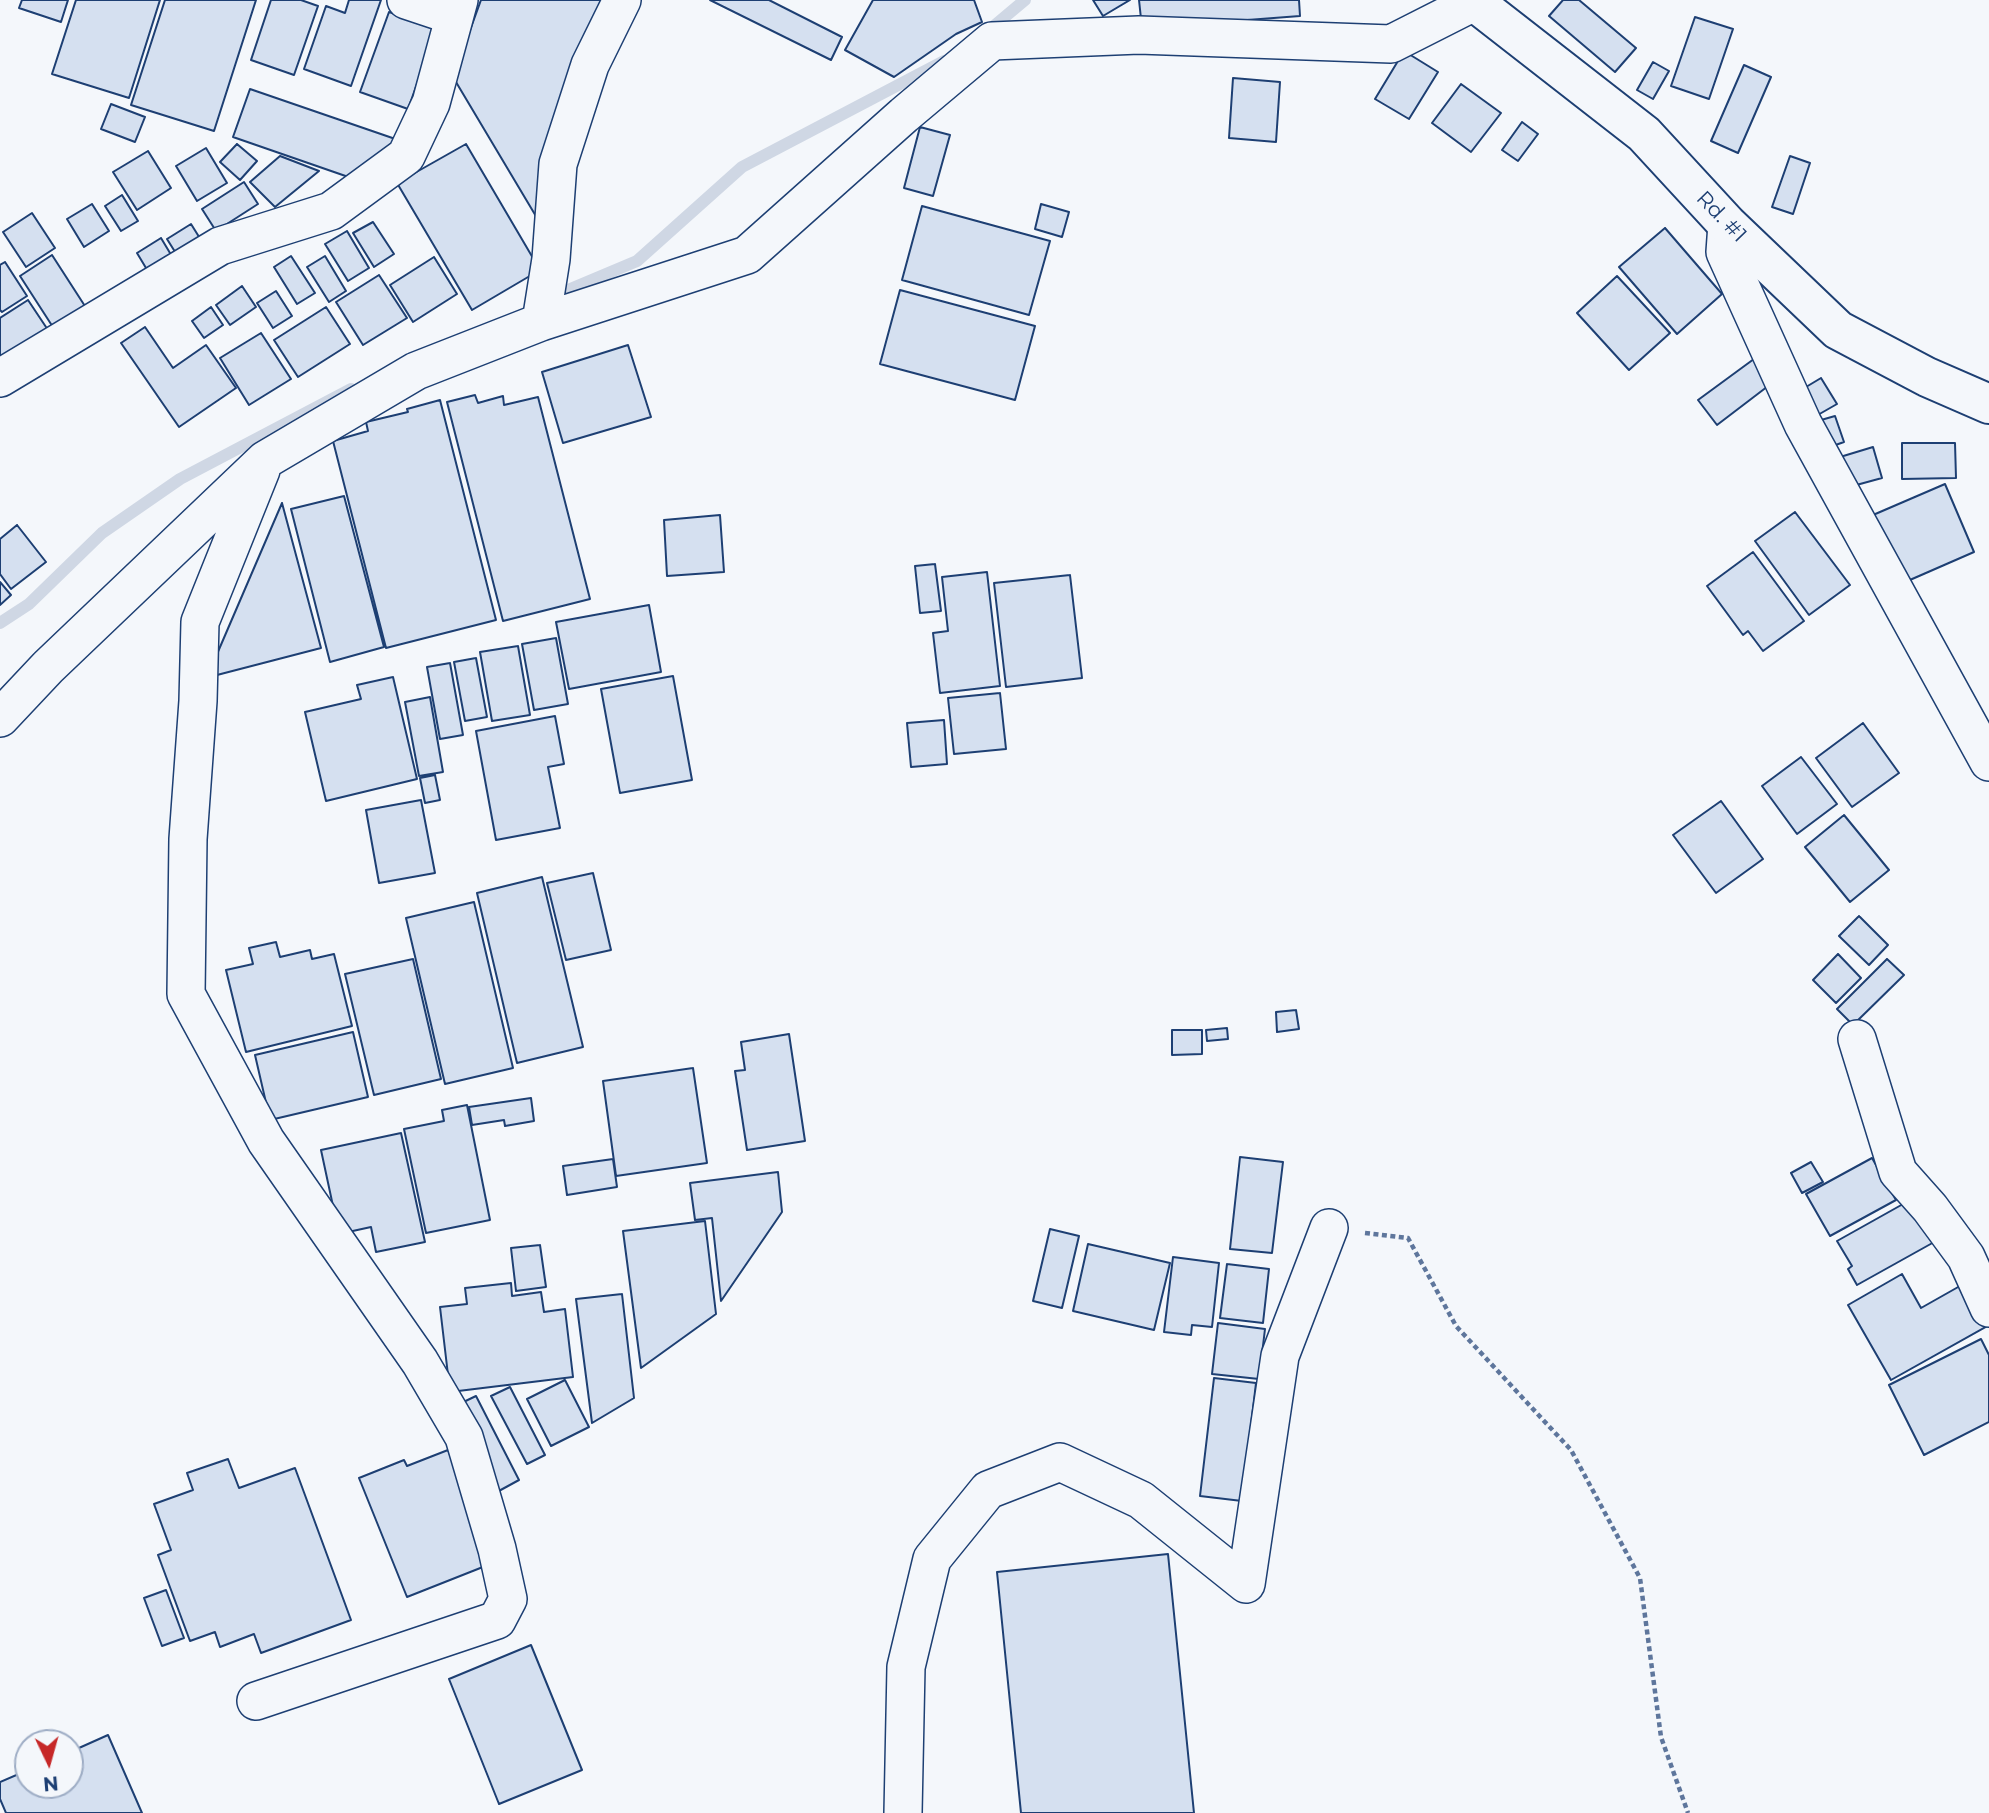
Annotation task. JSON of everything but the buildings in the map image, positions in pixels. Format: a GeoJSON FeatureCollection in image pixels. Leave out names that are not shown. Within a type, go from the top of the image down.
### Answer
{"type":"FeatureCollection","features":[{"type":"Feature","properties":{"kind":"main road","name":"Rd. #1"},"geometry":{"type":"LineString","coordinates":[[1473,1],[1644,134],[1727,224],[1838,330],[1927,377],[1989,404]]}},
{"type":"Feature","properties":{"kind":"street"},"geometry":{"type":"LineString","coordinates":[[0,378],[220,246],[331,211],[406,156],[431,103],[457,8],[406,0]]}},
{"type":"Feature","properties":{"kind":"street"},"geometry":{"type":"LineString","coordinates":[[541,322],[551,259],[558,164],[590,65],[622,0]]}},
{"type":"Feature","properties":{"kind":"street"},"geometry":{"type":"LineString","coordinates":[[0,718],[48,667],[265,460],[415,371],[541,322],[747,255],[904,114],[992,41],[1139,35],[1391,44],[1473,1]]}},
{"type":"Feature","properties":{"kind":"street"},"geometry":{"type":"LineString","coordinates":[[1727,224],[1725,252],[1803,424],[1989,762]]}},
{"type":"Feature","properties":{"kind":"street"},"geometry":{"type":"LineString","coordinates":[[256,1701],[497,1620],[508,1600],[497,1549],[464,1437],[420,1362],[266,1141],[186,994],[188,839],[198,701],[200,622],[265,460]]}},
{"type":"Feature","properties":{"kind":"street"},"geometry":{"type":"LineString","coordinates":[[1857,1039],[1898,1172],[1930,1208],[1966,1256],[1989,1308]]}},
{"type":"Feature","properties":{"kind":"street"},"geometry":{"type":"LineString","coordinates":[[903,1813],[906,1667],[932,1559],[988,1490],[1060,1462],[1141,1500],[1246,1584],[1280,1356],[1329,1228]]}},
{"type":"Feature","properties":{"kind":"path"},"geometry":{"type":"LineString","coordinates":[[1329,1228],[1408,1238],[1456,1326],[1571,1450],[1640,1578],[1661,1737],[1688,1813]]}},
{"type":"Feature","properties":{"kind":"waterway"},"geometry":{"type":"LineString","coordinates":[[988,31],[1025,0]]}},
{"type":"Feature","properties":{"kind":"waterway"},"geometry":{"type":"LineString","coordinates":[[549,298],[637,261],[742,167],[944,61]]}},
{"type":"Feature","properties":{"kind":"waterway"},"geometry":{"type":"LineString","coordinates":[[0,623],[29,604],[102,533],[180,479],[351,389]]}}]}
